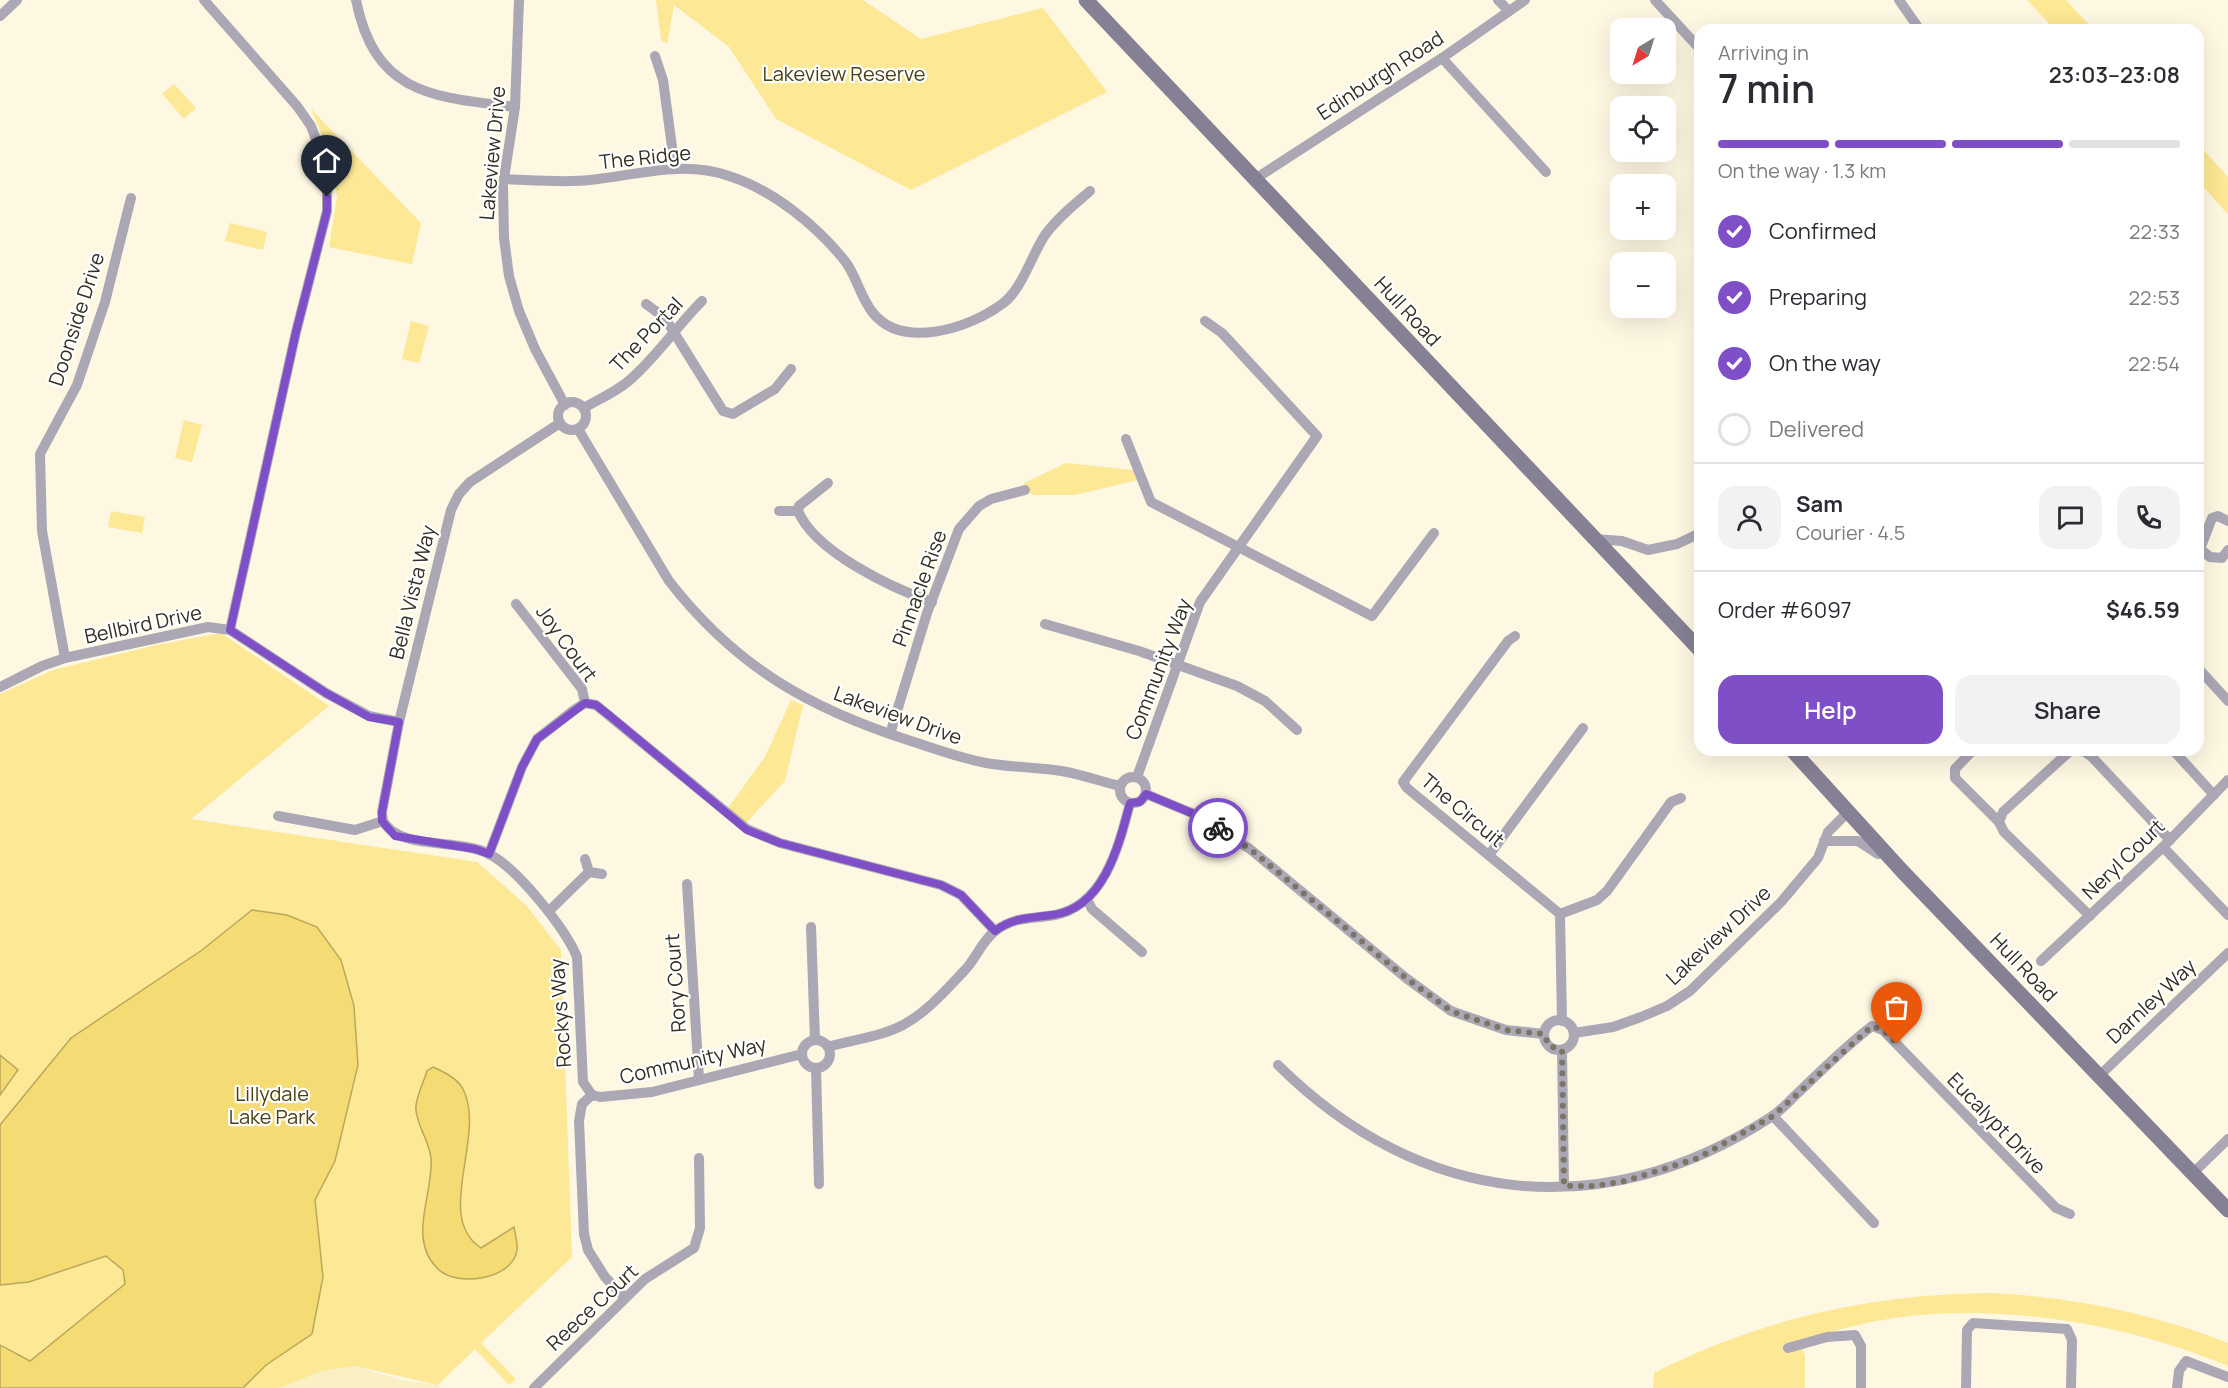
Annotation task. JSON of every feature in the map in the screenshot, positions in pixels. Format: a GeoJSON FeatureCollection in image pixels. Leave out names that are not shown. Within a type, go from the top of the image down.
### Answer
{"type":"FeatureCollection","features":[{"type":"Feature","properties":{"kind":"main road","name":"Hull Road"},"geometry":{"type":"LineString","coordinates":[[1086,0],[1694,644]]}},
{"type":"Feature","properties":{"kind":"main road","name":"Hull Road"},"geometry":{"type":"LineString","coordinates":[[1798,756],[1903,872],[2228,1210]]}},
{"type":"Feature","properties":{"kind":"street"},"geometry":{"type":"LineString","coordinates":[[0,16],[17,0]]}},
{"type":"Feature","properties":{"kind":"street","name":"Bellbird Drive"},"geometry":{"type":"LineString","coordinates":[[0,687],[42,666],[65,658],[208,627],[230,630],[296,332],[327,211],[327,183],[321,153],[311,126],[297,106],[204,0]]}},
{"type":"Feature","properties":{"kind":"street"},"geometry":{"type":"LineString","coordinates":[[356,0],[369,43],[383,64],[400,79],[420,91],[445,99],[515,107]]}},
{"type":"Feature","properties":{"kind":"street","name":"Lakeview Drive"},"geometry":{"type":"LineString","coordinates":[[519,0],[515,107],[504,179],[503,220],[509,276],[519,311],[535,350],[565,405]]}},
{"type":"Feature","properties":{"kind":"street"},"geometry":{"type":"LineString","coordinates":[[1497,0],[1509,11]]}},
{"type":"Feature","properties":{"kind":"street","name":"Edinburgh Road"},"geometry":{"type":"LineString","coordinates":[[1255,179],[1442,58],[1525,0]]}},
{"type":"Feature","properties":{"kind":"street"},"geometry":{"type":"LineString","coordinates":[[1654,0],[1694,43]]}},
{"type":"Feature","properties":{"kind":"street"},"geometry":{"type":"LineString","coordinates":[[1899,0],[1916,24]]}},
{"type":"Feature","properties":{"kind":"street"},"geometry":{"type":"LineString","coordinates":[[656,56],[663,80],[675,169]]}},
{"type":"Feature","properties":{"kind":"street"},"geometry":{"type":"LineString","coordinates":[[1442,58],[1546,172]]}},
{"type":"Feature","properties":{"kind":"street","name":"The Ridge"},"geometry":{"type":"LineString","coordinates":[[504,179],[588,181],[698,168],[730,176],[784,205],[827,240],[847,263],[874,315],[890,326],[908,333],[928,332],[960,324],[984,315],[1004,303],[1046,233],[1090,191]]}},
{"type":"Feature","properties":{"kind":"street","name":"Doonside Drive"},"geometry":{"type":"LineString","coordinates":[[65,658],[42,531],[40,454],[77,385],[87,359],[105,302],[130,198]]}},
{"type":"Feature","properties":{"kind":"street","name":"The Portal"},"geometry":{"type":"LineString","coordinates":[[584,408],[629,381],[675,334],[681,322],[702,301]]}},
{"type":"Feature","properties":{"kind":"street"},"geometry":{"type":"LineString","coordinates":[[646,304],[664,318],[723,411],[733,414],[775,389],[791,369]]}},
{"type":"Feature","properties":{"kind":"street","name":"Community Way"},"geometry":{"type":"LineString","coordinates":[[1137,777],[1200,602],[1317,436],[1222,333],[1205,321]]}},
{"type":"Feature","properties":{"kind":"street"},"geometry":{"type":"LineString","coordinates":[[573,403],[584,408],[585,421],[578,429],[568,430],[560,423],[559,413],[565,405],[573,403]]}},
{"type":"Feature","properties":{"kind":"street","name":"Bella Vista Way"},"geometry":{"type":"LineString","coordinates":[[382,821],[399,722],[445,528],[459,494],[470,482],[560,423]]}},
{"type":"Feature","properties":{"kind":"street","name":"Lakeview Drive"},"geometry":{"type":"LineString","coordinates":[[578,429],[669,581],[727,642],[792,692],[854,722],[987,763],[1056,770],[1120,786]]}},
{"type":"Feature","properties":{"kind":"street"},"geometry":{"type":"LineString","coordinates":[[1126,439],[1151,502],[1372,616],[1434,533]]}},
{"type":"Feature","properties":{"kind":"street"},"geometry":{"type":"LineString","coordinates":[[798,511],[799,506],[828,483]]}},
{"type":"Feature","properties":{"kind":"street","name":"Pinnacle Rise"},"geometry":{"type":"LineString","coordinates":[[890,734],[951,547],[968,516],[991,499],[1025,490]]}},
{"type":"Feature","properties":{"kind":"street"},"geometry":{"type":"LineString","coordinates":[[779,511],[798,511]]}},
{"type":"Feature","properties":{"kind":"street"},"geometry":{"type":"LineString","coordinates":[[798,511],[809,527],[846,559],[894,587],[932,602]]}},
{"type":"Feature","properties":{"kind":"street"},"geometry":{"type":"LineString","coordinates":[[2204,538],[2212,518],[2218,516],[2228,521]]}},
{"type":"Feature","properties":{"kind":"street"},"geometry":{"type":"LineString","coordinates":[[1595,539],[1622,542],[1648,550],[1677,544],[1694,536]]}},
{"type":"Feature","properties":{"kind":"street"},"geometry":{"type":"LineString","coordinates":[[2204,552],[2222,558],[2228,550]]}},
{"type":"Feature","properties":{"kind":"street","name":"Joy Court"},"geometry":{"type":"LineString","coordinates":[[516,604],[582,689],[585,703]]}},
{"type":"Feature","properties":{"kind":"street"},"geometry":{"type":"LineString","coordinates":[[1045,624],[1176,664],[1237,686],[1264,701],[1297,730]]}},
{"type":"Feature","properties":{"kind":"street"},"geometry":{"type":"LineString","coordinates":[[230,630],[326,693],[369,717],[399,722]]}},
{"type":"Feature","properties":{"kind":"street","name":"The Circuit"},"geometry":{"type":"LineString","coordinates":[[1515,636],[1508,641],[1403,782],[1407,788],[1560,914]]}},
{"type":"Feature","properties":{"kind":"street"},"geometry":{"type":"LineString","coordinates":[[2204,674],[2228,700]]}},
{"type":"Feature","properties":{"kind":"street"},"geometry":{"type":"LineString","coordinates":[[489,854],[533,745],[585,703],[596,705],[747,830],[780,843],[941,885],[961,895],[995,931]]}},
{"type":"Feature","properties":{"kind":"street"},"geometry":{"type":"LineString","coordinates":[[1489,855],[1583,728]]}},
{"type":"Feature","properties":{"kind":"street"},"geometry":{"type":"LineString","coordinates":[[1968,756],[1954,769],[1955,778],[1999,822],[2004,832],[2090,916]]}},
{"type":"Feature","properties":{"kind":"street"},"geometry":{"type":"LineString","coordinates":[[1999,822],[2003,812],[2065,756]]}},
{"type":"Feature","properties":{"kind":"street"},"geometry":{"type":"LineString","coordinates":[[2091,756],[2228,915]]}},
{"type":"Feature","properties":{"kind":"street"},"geometry":{"type":"LineString","coordinates":[[2178,756],[2214,795]]}},
{"type":"Feature","properties":{"kind":"street"},"geometry":{"type":"LineString","coordinates":[[1137,777],[1145,784],[1146,794],[1140,802],[1130,803],[1121,798],[1120,786],[1128,778],[1137,777]]}},
{"type":"Feature","properties":{"kind":"street","name":"Neryl Court"},"geometry":{"type":"LineString","coordinates":[[2041,961],[2167,844],[2228,780]]}},
{"type":"Feature","properties":{"kind":"street"},"geometry":{"type":"LineString","coordinates":[[1146,794],[1194,814],[1250,849],[1406,978],[1451,1011],[1506,1030],[1544,1034]]}},
{"type":"Feature","properties":{"kind":"street"},"geometry":{"type":"LineString","coordinates":[[1562,1021],[1560,914],[1598,900],[1607,891],[1671,802],[1681,798]]}},
{"type":"Feature","properties":{"kind":"street"},"geometry":{"type":"LineString","coordinates":[[815,1040],[828,1047],[888,1031],[916,1016],[967,968],[980,947],[995,931],[1015,920],[1066,912],[1087,899],[1099,885],[1120,844],[1130,803]]}},
{"type":"Feature","properties":{"kind":"street","name":"Lakeview Drive"},"geometry":{"type":"LineString","coordinates":[[1574,1033],[1612,1027],[1641,1017],[1690,991],[1781,902],[1818,858],[1828,832],[1849,811]]}},
{"type":"Feature","properties":{"kind":"street"},"geometry":{"type":"LineString","coordinates":[[278,816],[355,830],[382,821]]}},
{"type":"Feature","properties":{"kind":"street","name":"Rockys Way"},"geometry":{"type":"LineString","coordinates":[[382,821],[395,836],[475,849],[489,854],[501,862],[549,911],[571,941],[577,957],[583,1082],[592,1095]]}},
{"type":"Feature","properties":{"kind":"street"},"geometry":{"type":"LineString","coordinates":[[1824,841],[1847,840],[1865,843],[1889,865],[1903,872]]}},
{"type":"Feature","properties":{"kind":"street"},"geometry":{"type":"LineString","coordinates":[[585,859],[589,872]]}},
{"type":"Feature","properties":{"kind":"street"},"geometry":{"type":"LineString","coordinates":[[549,911],[589,872],[602,873]]}},
{"type":"Feature","properties":{"kind":"street","name":"Rory Court"},"geometry":{"type":"LineString","coordinates":[[687,884],[699,1079]]}},
{"type":"Feature","properties":{"kind":"street"},"geometry":{"type":"LineString","coordinates":[[1087,899],[1092,909],[1142,952]]}},
{"type":"Feature","properties":{"kind":"street"},"geometry":{"type":"LineString","coordinates":[[811,927],[815,1040]]}},
{"type":"Feature","properties":{"kind":"street","name":"Darnley Way"},"geometry":{"type":"LineString","coordinates":[[2099,1076],[2228,953]]}},
{"type":"Feature","properties":{"kind":"street"},"geometry":{"type":"LineString","coordinates":[[1544,1034],[1552,1022],[1562,1021],[1569,1025],[1574,1033],[1572,1042],[1562,1050]]}},
{"type":"Feature","properties":{"kind":"street","name":"Eucalypt Drive"},"geometry":{"type":"LineString","coordinates":[[1278,1065],[1301,1088],[1350,1126],[1401,1152],[1442,1169],[1494,1183],[1594,1186],[1662,1171],[1698,1158],[1773,1116],[1872,1026],[1883,1030],[2055,1208],[2070,1214]]}},
{"type":"Feature","properties":{"kind":"street"},"geometry":{"type":"LineString","coordinates":[[1544,1034],[1549,1046],[1562,1050]]}},
{"type":"Feature","properties":{"kind":"street"},"geometry":{"type":"LineString","coordinates":[[815,1040],[804,1047],[802,1054],[804,1061],[816,1068]]}},
{"type":"Feature","properties":{"kind":"street"},"geometry":{"type":"LineString","coordinates":[[816,1068],[825,1064],[830,1056],[828,1047]]}},
{"type":"Feature","properties":{"kind":"street"},"geometry":{"type":"LineString","coordinates":[[1562,1050],[1564,1186]]}},
{"type":"Feature","properties":{"kind":"street","name":"Community Way"},"geometry":{"type":"LineString","coordinates":[[592,1095],[600,1097],[635,1095],[802,1054]]}},
{"type":"Feature","properties":{"kind":"street"},"geometry":{"type":"LineString","coordinates":[[816,1068],[819,1184]]}},
{"type":"Feature","properties":{"kind":"street"},"geometry":{"type":"LineString","coordinates":[[592,1095],[582,1104],[579,1121],[584,1234],[596,1265],[624,1297]]}},
{"type":"Feature","properties":{"kind":"street"},"geometry":{"type":"LineString","coordinates":[[1773,1116],[1875,1222]]}},
{"type":"Feature","properties":{"kind":"street"},"geometry":{"type":"LineString","coordinates":[[2193,1173],[2228,1139]]}},
{"type":"Feature","properties":{"kind":"street","name":"Reece Court"},"geometry":{"type":"LineString","coordinates":[[534,1388],[624,1297],[645,1279],[685,1256],[699,1240],[699,1158]]}},
{"type":"Feature","properties":{"kind":"street"},"geometry":{"type":"LineString","coordinates":[[1966,1388],[1967,1330],[1973,1323],[2067,1329],[2072,1336],[2071,1388]]}},
{"type":"Feature","properties":{"kind":"street"},"geometry":{"type":"LineString","coordinates":[[1788,1348],[1827,1337],[1855,1335],[1861,1346],[1861,1388]]}},
{"type":"Feature","properties":{"kind":"street"},"geometry":{"type":"LineString","coordinates":[[2177,1388],[2179,1371],[2186,1361],[2228,1377]]}},
{"type":"Feature","properties":{"kind":"shaded area"},"geometry":{"type":"Polygon","coordinates":[[[252,910],[287,915],[317,927],[341,960],[354,1006],[358,1065],[335,1161],[315,1200],[323,1277],[312,1334],[266,1365],[243,1388],[0,1388],[0,1345],[30,1361],[125,1284],[123,1270],[106,1256],[29,1282],[0,1285],[0,1125],[71,1038],[202,950],[252,910]]]}},
{"type":"Feature","properties":{"kind":"shaded area"},"geometry":{"type":"Polygon","coordinates":[[[0,1055],[18,1070],[0,1095],[0,1055]]]}},
{"type":"Feature","properties":{"kind":"shaded area"},"geometry":{"type":"Polygon","coordinates":[[[433,1067],[450,1076],[460,1085],[469,1108],[469,1130],[461,1196],[461,1216],[467,1234],[481,1248],[514,1227],[517,1250],[513,1260],[495,1274],[482,1278],[457,1278],[445,1274],[428,1256],[424,1243],[424,1215],[431,1158],[417,1117],[416,1107],[427,1071],[433,1067]]]}},
{"type":"Feature","properties":{"kind":"shaded area"},"geometry":{"type":"Polygon","coordinates":[[[355,1366],[401,1380],[438,1385],[441,1388],[279,1388],[322,1371],[355,1366]]]}},
{"type":"Feature","properties":{"kind":"green space","name":"Lakeview Reserve"},"geometry":{"type":"Polygon","coordinates":[[[656,0],[863,0],[921,39],[1043,8],[1107,92],[911,190],[776,119],[729,47],[674,5],[667,44],[661,40],[656,0]]]}},
{"type":"Feature","properties":{"kind":"green space"},"geometry":{"type":"Polygon","coordinates":[[[2027,0],[2066,0],[2088,24],[2049,24],[2027,0]]]}},
{"type":"Feature","properties":{"kind":"green space"},"geometry":{"type":"Polygon","coordinates":[[[174,84],[196,108],[184,119],[162,94],[174,84]]]}},
{"type":"Feature","properties":{"kind":"green space"},"geometry":{"type":"Polygon","coordinates":[[[311,109],[421,223],[412,264],[329,247],[337,197],[331,157],[311,109]]]}},
{"type":"Feature","properties":{"kind":"green space"},"geometry":{"type":"Polygon","coordinates":[[[2204,151],[2228,177],[2228,214],[2204,188],[2204,151]]]}},
{"type":"Feature","properties":{"kind":"green space"},"geometry":{"type":"Polygon","coordinates":[[[230,223],[267,232],[263,250],[225,241],[230,223]]]}},
{"type":"Feature","properties":{"kind":"green space"},"geometry":{"type":"Polygon","coordinates":[[[411,321],[429,326],[419,363],[402,359],[411,321]]]}},
{"type":"Feature","properties":{"kind":"green space"},"geometry":{"type":"Polygon","coordinates":[[[184,420],[202,425],[192,462],[175,458],[184,420]]]}},
{"type":"Feature","properties":{"kind":"green space"},"geometry":{"type":"Polygon","coordinates":[[[1066,463],[1133,470],[1138,480],[1075,495],[1032,495],[1024,483],[1066,463]]]}},
{"type":"Feature","properties":{"kind":"green space"},"geometry":{"type":"Polygon","coordinates":[[[111,511],[145,517],[142,533],[108,527],[111,511]]]}},
{"type":"Feature","properties":{"kind":"green space","name":"Lillydale Lake Park"},"geometry":{"type":"Polygon","coordinates":[[[221,633],[329,706],[191,819],[477,862],[526,905],[561,950],[572,1257],[481,1343],[516,1379],[509,1385],[475,1349],[438,1385],[355,1366],[322,1371],[279,1388],[0,1388],[0,694],[53,670],[156,645],[221,633]]]}},
{"type":"Feature","properties":{"kind":"green space"},"geometry":{"type":"Polygon","coordinates":[[[791,700],[803,705],[785,781],[745,824],[725,812],[765,757],[791,700]]]}},
{"type":"Feature","properties":{"kind":"green space"},"geometry":{"type":"Polygon","coordinates":[[[1990,1293],[2051,1298],[2111,1308],[2170,1323],[2228,1343],[2228,1366],[2144,1337],[2099,1327],[2007,1314],[1960,1313],[1915,1315],[1871,1322],[1801,1339],[1805,1356],[1805,1388],[1653,1388],[1654,1373],[1694,1354],[1776,1324],[1818,1313],[1902,1298],[1990,1293]]]}},
{"type":"Feature","properties":{"kind":"way so far"},"geometry":{"type":"LineString","coordinates":[[1218,828],[1250,849],[1406,978],[1451,1011],[1506,1030],[1544,1034],[1549,1046],[1562,1050],[1564,1186],[1594,1186],[1625,1181],[1698,1158],[1773,1116],[1872,1026],[1883,1030],[1897,1044]]}},
{"type":"Feature","properties":{"kind":"route"},"geometry":{"type":"LineString","coordinates":[[327,197],[327,211],[296,332],[230,630],[326,693],[369,717],[399,722],[382,812],[382,821],[395,836],[475,849],[489,854],[530,750],[537,739],[585,703],[596,705],[747,830],[780,843],[941,885],[961,895],[995,931],[1004,924],[1028,916],[1066,912],[1087,899],[1099,885],[1120,844],[1130,803],[1140,802],[1146,794],[1194,814],[1218,828]]}}]}
